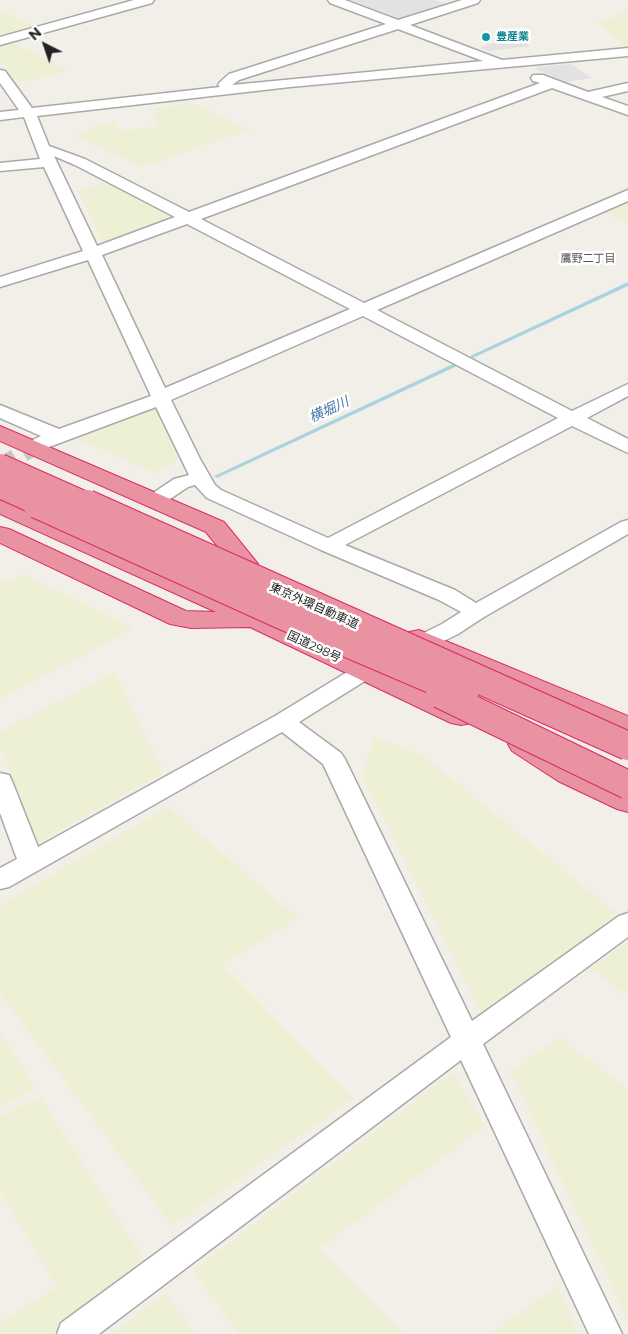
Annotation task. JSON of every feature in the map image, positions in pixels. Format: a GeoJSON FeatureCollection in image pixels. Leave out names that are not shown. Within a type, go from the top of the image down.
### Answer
{"type":"FeatureCollection","features":[{"type":"Feature","properties":{"kind":"highway"},"geometry":{"type":"LineString","coordinates":[[0,433],[215,527],[244,564]]}},
{"type":"Feature","properties":{"kind":"highway"},"geometry":{"type":"LineString","coordinates":[[0,457],[244,564],[628,727]]}},
{"type":"Feature","properties":{"kind":"highway","name":"東京外環自動車道"},"geometry":{"type":"LineString","coordinates":[[0,465],[628,746]]}},
{"type":"Feature","properties":{"kind":"highway","name":"東京外環自動車道"},"geometry":{"type":"LineString","coordinates":[[0,487],[270,617],[628,765]]}},
{"type":"Feature","properties":{"kind":"highway","name":"国道298号"},"geometry":{"type":"LineString","coordinates":[[0,505],[150,574],[270,617],[365,671],[522,744],[628,786]]}},
{"type":"Feature","properties":{"kind":"highway"},"geometry":{"type":"LineString","coordinates":[[0,534],[179,618],[190,620],[270,617],[628,786]]}},
{"type":"Feature","properties":{"kind":"highway"},"geometry":{"type":"LineString","coordinates":[[560,698],[604,700],[628,710]]}},
{"type":"Feature","properties":{"kind":"highway"},"geometry":{"type":"LineString","coordinates":[[522,744],[568,774],[628,802]]}},
{"type":"Feature","properties":{"kind":"street"},"geometry":{"type":"LineString","coordinates":[[0,42],[148,0]]}},
{"type":"Feature","properties":{"kind":"street"},"geometry":{"type":"LineString","coordinates":[[334,0],[628,111]]}},
{"type":"Feature","properties":{"kind":"street"},"geometry":{"type":"LineString","coordinates":[[223,91],[224,86],[234,77],[474,0]]}},
{"type":"Feature","properties":{"kind":"street"},"geometry":{"type":"LineString","coordinates":[[0,116],[223,91],[628,52]]}},
{"type":"Feature","properties":{"kind":"street"},"geometry":{"type":"LineString","coordinates":[[0,74],[29,113],[47,156],[93,253],[200,478],[207,488],[214,494],[328,546],[447,595],[476,612]]}},
{"type":"Feature","properties":{"kind":"street"},"geometry":{"type":"LineString","coordinates":[[0,282],[93,253],[188,219],[552,83]]}},
{"type":"Feature","properties":{"kind":"street"},"geometry":{"type":"LineString","coordinates":[[587,96],[628,87]]}},
{"type":"Feature","properties":{"kind":"street"},"geometry":{"type":"LineString","coordinates":[[0,167],[47,156],[65,155],[628,447]]}},
{"type":"Feature","properties":{"kind":"street"},"geometry":{"type":"LineString","coordinates":[[33,448],[58,436],[162,397],[628,195]]}},
{"type":"Feature","properties":{"kind":"street"},"geometry":{"type":"LineString","coordinates":[[328,546],[628,389]]}},
{"type":"Feature","properties":{"kind":"street"},"geometry":{"type":"LineString","coordinates":[[0,411],[58,436]]}},
{"type":"Feature","properties":{"kind":"street"},"geometry":{"type":"LineString","coordinates":[[154,501],[181,483],[200,478]]}},
{"type":"Feature","properties":{"kind":"street"},"geometry":{"type":"LineString","coordinates":[[0,880],[283,721],[365,671],[450,629],[476,612],[628,526]]}},
{"type":"Feature","properties":{"kind":"street"},"geometry":{"type":"LineString","coordinates":[[283,721],[333,760],[606,1334]]}},
{"type":"Feature","properties":{"kind":"street"},"geometry":{"type":"LineString","coordinates":[[0,781],[31,862]]}},
{"type":"Feature","properties":{"kind":"street"},"geometry":{"type":"LineString","coordinates":[[73,1334],[467,1040],[628,923]]}},
{"type":"Feature","properties":{"kind":"green space"},"geometry":{"type":"Polygon","coordinates":[[[0,10],[40,28],[0,39],[0,10]]]}},
{"type":"Feature","properties":{"kind":"green space"},"geometry":{"type":"Polygon","coordinates":[[[628,11],[628,47],[625,47],[595,19],[622,18],[616,12],[628,11]]]}},
{"type":"Feature","properties":{"kind":"green space"},"geometry":{"type":"Polygon","coordinates":[[[15,43],[68,70],[19,84],[0,60],[0,47],[15,43]]]}},
{"type":"Feature","properties":{"kind":"green space"},"geometry":{"type":"Polygon","coordinates":[[[192,103],[249,130],[142,167],[74,134],[115,121],[119,131],[159,126],[150,109],[192,103]]]}},
{"type":"Feature","properties":{"kind":"green space"},"geometry":{"type":"Polygon","coordinates":[[[105,182],[176,219],[103,244],[78,191],[105,182]]]}},
{"type":"Feature","properties":{"kind":"green space"},"geometry":{"type":"Polygon","coordinates":[[[628,200],[628,222],[602,211],[628,200]]]}},
{"type":"Feature","properties":{"kind":"green space"},"geometry":{"type":"Polygon","coordinates":[[[155,407],[178,459],[156,473],[75,439],[155,407]]]}},
{"type":"Feature","properties":{"kind":"green space"},"geometry":{"type":"Polygon","coordinates":[[[23,574],[134,628],[0,699],[0,584],[23,574]]]}},
{"type":"Feature","properties":{"kind":"green space"},"geometry":{"type":"Polygon","coordinates":[[[115,672],[163,773],[36,844],[0,745],[0,732],[115,672]]]}},
{"type":"Feature","properties":{"kind":"green space"},"geometry":{"type":"Polygon","coordinates":[[[374,737],[421,754],[619,915],[483,1017],[362,776],[374,737]]]}},
{"type":"Feature","properties":{"kind":"green space"},"geometry":{"type":"Polygon","coordinates":[[[168,807],[298,918],[222,965],[354,1098],[172,1226],[0,993],[0,905],[168,807]]]}},
{"type":"Feature","properties":{"kind":"green space"},"geometry":{"type":"Polygon","coordinates":[[[628,941],[628,996],[590,969],[628,941]]]}},
{"type":"Feature","properties":{"kind":"green space"},"geometry":{"type":"Polygon","coordinates":[[[0,1032],[36,1088],[0,1107],[0,1032]]]}},
{"type":"Feature","properties":{"kind":"green space"},"geometry":{"type":"Polygon","coordinates":[[[559,1038],[628,1088],[628,1321],[511,1072],[559,1038]]]}},
{"type":"Feature","properties":{"kind":"green space"},"geometry":{"type":"Polygon","coordinates":[[[453,1072],[485,1126],[319,1249],[404,1334],[238,1334],[194,1270],[453,1072]]]}},
{"type":"Feature","properties":{"kind":"green space"},"geometry":{"type":"Polygon","coordinates":[[[40,1097],[148,1265],[55,1334],[0,1334],[0,1322],[57,1287],[0,1191],[0,1116],[40,1097]]]}},
{"type":"Feature","properties":{"kind":"green space"},"geometry":{"type":"Polygon","coordinates":[[[557,1286],[579,1334],[490,1334],[557,1286]]]}},
{"type":"Feature","properties":{"kind":"green space"},"geometry":{"type":"Polygon","coordinates":[[[166,1293],[196,1334],[111,1334],[166,1293]]]}},
{"type":"Feature","properties":{"kind":"shaded area"},"geometry":{"type":"Polygon","coordinates":[[[351,0],[435,0],[448,5],[401,19],[351,0]]]}},
{"type":"Feature","properties":{"kind":"shaded area"},"geometry":{"type":"Polygon","coordinates":[[[515,35],[530,46],[490,51],[480,48],[515,35]]]}},
{"type":"Feature","properties":{"kind":"shaded area"},"geometry":{"type":"Polygon","coordinates":[[[571,64],[592,78],[566,82],[535,69],[536,67],[571,64]]]}},
{"type":"Feature","properties":{"kind":"waterway","name":"横堀川"},"geometry":{"type":"LineString","coordinates":[[473,356],[628,284]]}},
{"type":"Feature","properties":{"kind":"waterway","name":"横堀川"},"geometry":{"type":"LineString","coordinates":[[217,476],[453,366]]}},
{"type":"Feature","properties":{"kind":"tunnel"},"geometry":{"type":"LineString","coordinates":[[0,467],[33,447]]}},
{"type":"Feature","properties":{"kind":"place","name":"豊産業"},"geometry":{"type":"Point","coordinates":[486,37]}},
{"type":"Feature","properties":{"kind":"district","name":"鷹野二丁目"},"geometry":{"type":"Point","coordinates":[588,259]}}]}
